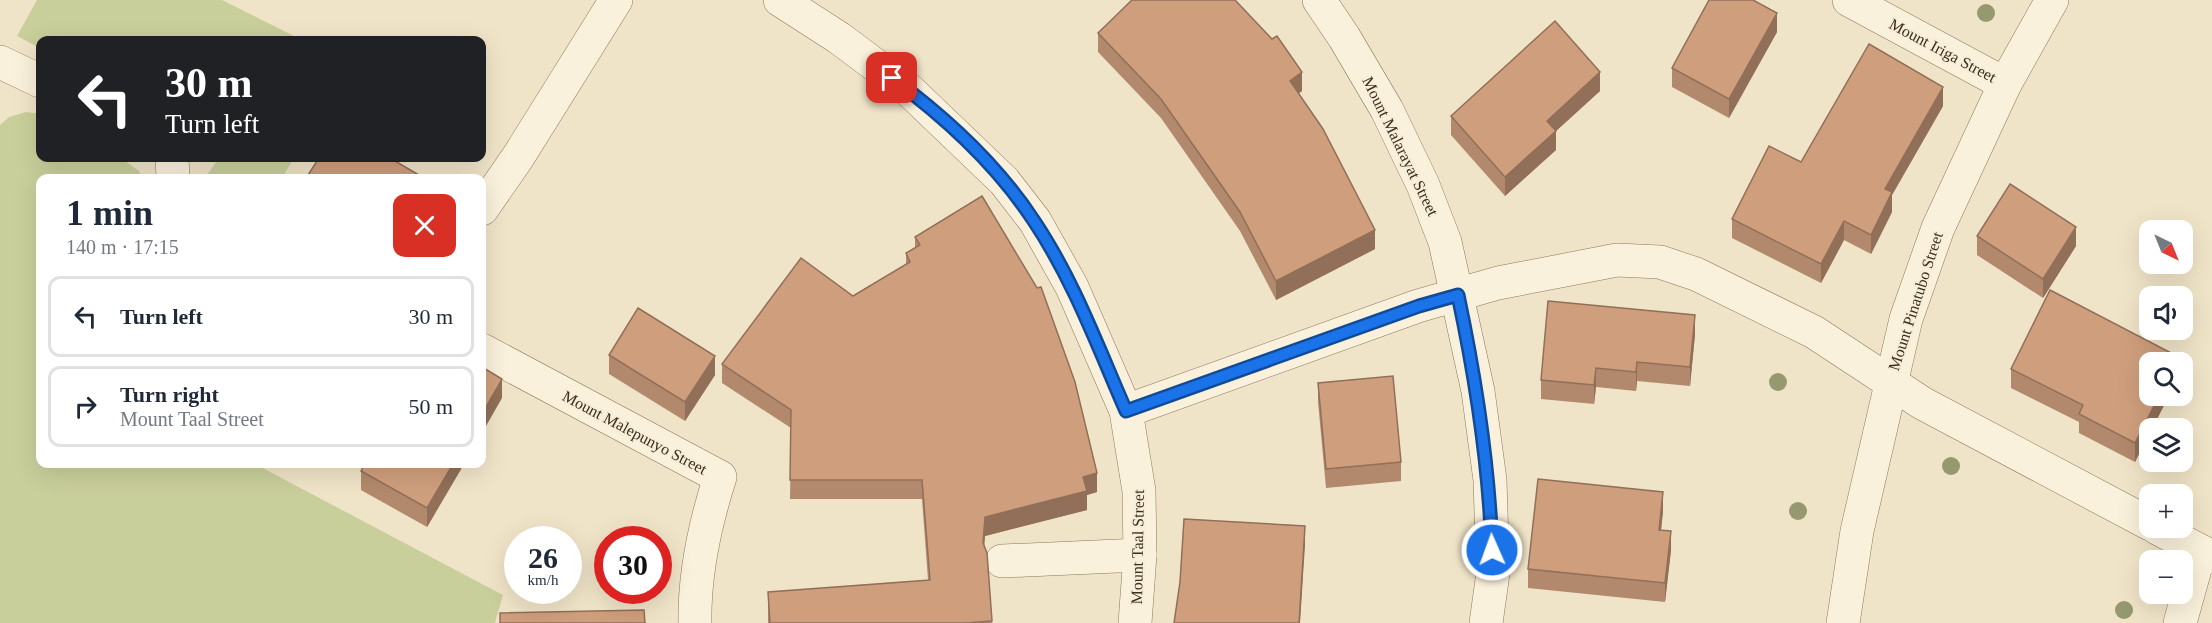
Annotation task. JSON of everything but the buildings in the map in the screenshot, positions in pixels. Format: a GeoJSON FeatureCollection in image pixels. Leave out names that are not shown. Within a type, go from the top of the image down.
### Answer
{"type":"FeatureCollection","features":[{"type":"Feature","properties":{"kind":"street"},"geometry":{"type":"LineString","coordinates":[[486,203],[518,157],[616,0]]}},
{"type":"Feature","properties":{"kind":"street","name":"Mount Taal Street"},"geometry":{"type":"LineString","coordinates":[[780,0],[839,38],[910,92],[968,144],[1004,181],[1035,221],[1072,287],[1126,411],[1139,491],[1140,555],[1135,623]]}},
{"type":"Feature","properties":{"kind":"street","name":"Mount Malarayat Street"},"geometry":{"type":"LineString","coordinates":[[1318,0],[1364,70],[1406,148],[1438,220],[1458,295],[1478,391],[1490,480],[1493,573],[1486,623]]}},
{"type":"Feature","properties":{"kind":"street","name":"Mount Iriga Street"},"geometry":{"type":"LineString","coordinates":[[1849,0],[2005,84]]}},
{"type":"Feature","properties":{"kind":"street","name":"Mount Pinatubo Street"},"geometry":{"type":"LineString","coordinates":[[1843,623],[1857,531],[1889,383],[1906,319],[1938,228],[2005,84],[2052,0]]}},
{"type":"Feature","properties":{"kind":"street"},"geometry":{"type":"LineString","coordinates":[[2,69],[36,80]]}},
{"type":"Feature","properties":{"kind":"street"},"geometry":{"type":"LineString","coordinates":[[1126,411],[1419,306],[1498,283],[1617,260],[1660,262],[1696,274],[1814,332],[1852,354],[1889,383],[1922,403],[2139,518]]}},
{"type":"Feature","properties":{"kind":"street","name":"Mount Malepunyo Street"},"geometry":{"type":"LineString","coordinates":[[486,352],[720,477],[705,527],[699,561],[695,623]]}},
{"type":"Feature","properties":{"kind":"street"},"geometry":{"type":"LineString","coordinates":[[2176,538],[2206,554],[2180,623]]}},
{"type":"Feature","properties":{"kind":"street"},"geometry":{"type":"LineString","coordinates":[[1002,561],[1140,555]]}},
{"type":"Feature","properties":{"kind":"green space"},"geometry":{"type":"Polygon","coordinates":[[[37,0],[222,0],[294,36],[36,36],[36,46],[17,36],[37,0]]]}},
{"type":"Feature","properties":{"kind":"green space"},"geometry":{"type":"Polygon","coordinates":[[[26,112],[36,113],[36,162],[127,162],[140,174],[36,174],[36,468],[263,468],[503,595],[495,623],[0,623],[0,125],[9,117],[26,112]]]}},
{"type":"Feature","properties":{"kind":"green space"},"geometry":{"type":"Polygon","coordinates":[[[216,162],[292,162],[284,174],[208,174],[216,162]]]}},
{"type":"Feature","properties":{"kind":"route"},"geometry":{"type":"LineString","coordinates":[[892,78],[968,144],[1004,181],[1035,221],[1072,287],[1126,411],[1419,306],[1458,295],[1478,391],[1490,480],[1492,550]]}}]}
